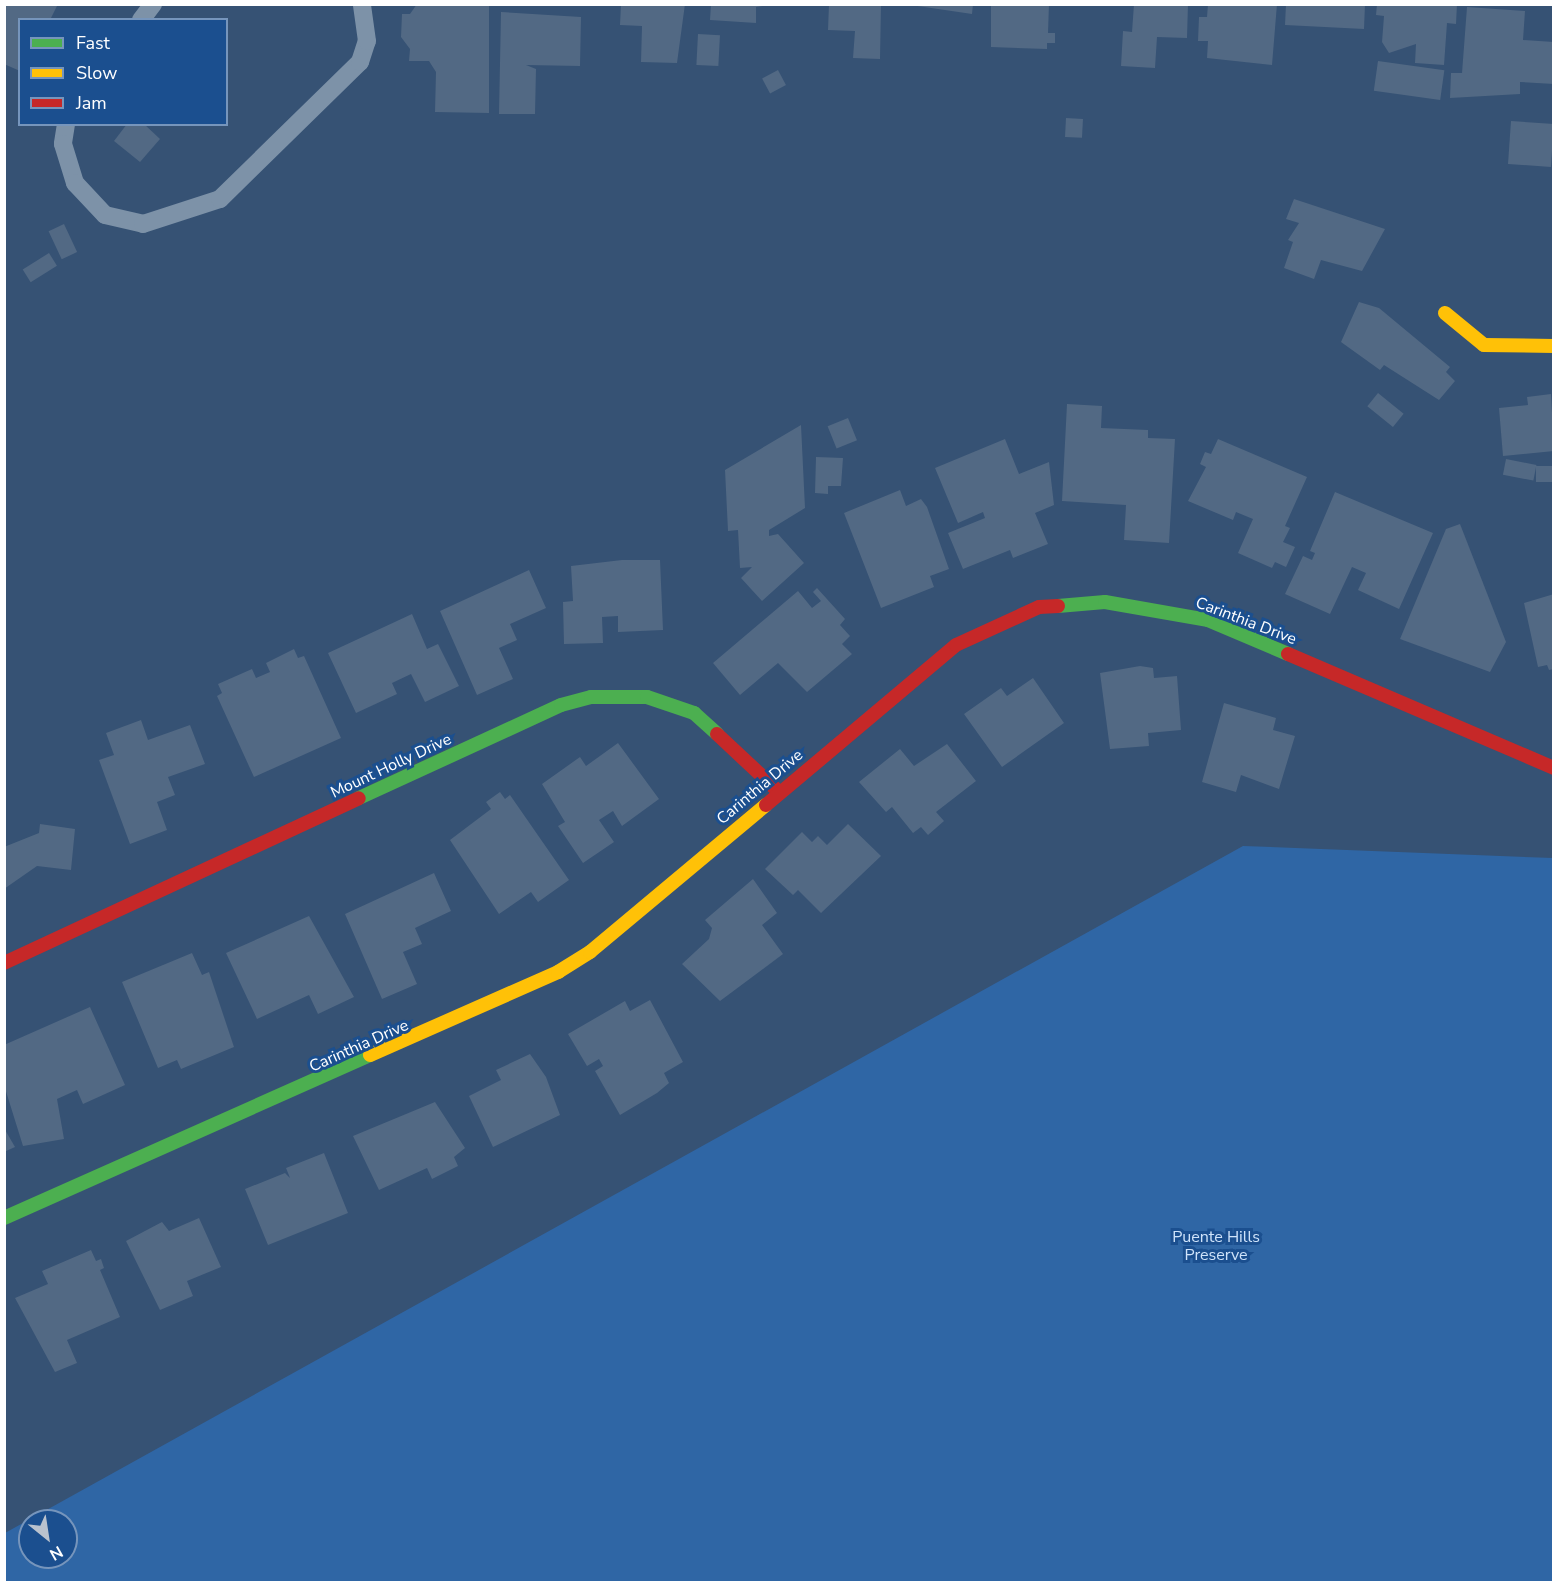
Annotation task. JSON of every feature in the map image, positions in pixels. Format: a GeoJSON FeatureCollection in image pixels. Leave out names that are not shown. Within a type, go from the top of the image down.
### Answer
{"type":"FeatureCollection","features":[{"type":"Feature","properties":{"kind":"street"},"geometry":{"type":"LineString","coordinates":[[1446,313],[1484,345],[1554,346]]}},
{"type":"Feature","properties":{"kind":"street","name":"Carinthia Drive"},"geometry":{"type":"LineString","coordinates":[[4,1218],[525,991],[590,952],[956,645],[1011,616],[1068,602],[1140,605],[1208,620],[1554,768]]}},
{"type":"Feature","properties":{"kind":"street","name":"Mount Holly Drive"},"geometry":{"type":"LineString","coordinates":[[4,963],[561,705],[591,697],[647,697],[694,713],[779,792]]}},
{"type":"Feature","properties":{"kind":"lane"},"geometry":{"type":"LineString","coordinates":[[142,18],[153,4]]}},
{"type":"Feature","properties":{"kind":"lane"},"geometry":{"type":"LineString","coordinates":[[66,126],[63,144],[75,183],[105,215],[143,224],[220,200],[360,62],[367,41],[362,4]]}},
{"type":"Feature","properties":{"kind":"green space","name":"Puente Hills Preserve"},"geometry":{"type":"Polygon","coordinates":[[[1243,846],[1553,858],[1553,1582],[5,1582],[5,1533],[18,1526],[18,1569],[78,1569],[78,1509],[48,1509],[1243,846]]]}},
{"type":"Feature","properties":{"kind":"building"},"geometry":{"type":"Polygon","coordinates":[[[4,4],[58,4],[51,18],[18,18],[18,70],[4,64],[4,4]]]}},
{"type":"Feature","properties":{"kind":"building"},"geometry":{"type":"Polygon","coordinates":[[[417,4],[489,4],[489,113],[435,112],[436,72],[429,61],[409,61],[410,49],[401,37],[402,14],[410,14],[417,4]]]}},
{"type":"Feature","properties":{"kind":"building"},"geometry":{"type":"Polygon","coordinates":[[[621,4],[685,4],[677,63],[641,62],[642,26],[620,25],[621,4]]]}},
{"type":"Feature","properties":{"kind":"building"},"geometry":{"type":"Polygon","coordinates":[[[711,4],[776,4],[756,7],[756,23],[710,20],[711,4]]]}},
{"type":"Feature","properties":{"kind":"building"},"geometry":{"type":"Polygon","coordinates":[[[829,4],[881,4],[880,59],[853,58],[855,31],[828,30],[829,4]]]}},
{"type":"Feature","properties":{"kind":"building"},"geometry":{"type":"Polygon","coordinates":[[[904,4],[973,4],[972,14],[904,4]]]}},
{"type":"Feature","properties":{"kind":"building"},"geometry":{"type":"Polygon","coordinates":[[[991,4],[1049,4],[1048,33],[1055,33],[1055,43],[1047,43],[1047,49],[991,47],[991,4]]]}},
{"type":"Feature","properties":{"kind":"building"},"geometry":{"type":"Polygon","coordinates":[[[1134,4],[1188,4],[1187,38],[1157,37],[1155,68],[1121,66],[1123,31],[1132,32],[1134,4]]]}},
{"type":"Feature","properties":{"kind":"building"},"geometry":{"type":"Polygon","coordinates":[[[1208,4],[1277,4],[1272,65],[1207,58],[1208,41],[1198,41],[1199,17],[1207,17],[1208,4]]]}},
{"type":"Feature","properties":{"kind":"building"},"geometry":{"type":"Polygon","coordinates":[[[1286,4],[1365,4],[1364,29],[1285,25],[1286,4]]]}},
{"type":"Feature","properties":{"kind":"building"},"geometry":{"type":"Polygon","coordinates":[[[1377,4],[1457,4],[1456,24],[1447,23],[1444,65],[1415,63],[1416,44],[1389,53],[1382,42],[1384,16],[1376,15],[1377,4]]]}},
{"type":"Feature","properties":{"kind":"building"},"geometry":{"type":"Polygon","coordinates":[[[1467,7],[1525,11],[1523,40],[1554,42],[1554,84],[1520,82],[1520,94],[1450,98],[1451,73],[1462,73],[1467,7]]]}},
{"type":"Feature","properties":{"kind":"building"},"geometry":{"type":"Polygon","coordinates":[[[501,12],[581,17],[580,66],[526,65],[536,69],[535,114],[499,114],[501,12]]]}},
{"type":"Feature","properties":{"kind":"building"},"geometry":{"type":"Polygon","coordinates":[[[698,34],[720,35],[718,66],[696,65],[698,34]]]}},
{"type":"Feature","properties":{"kind":"building"},"geometry":{"type":"Polygon","coordinates":[[[1378,61],[1444,70],[1440,100],[1374,91],[1378,61]]]}},
{"type":"Feature","properties":{"kind":"building"},"geometry":{"type":"Polygon","coordinates":[[[778,70],[786,85],[770,93],[762,78],[778,70]]]}},
{"type":"Feature","properties":{"kind":"building"},"geometry":{"type":"Polygon","coordinates":[[[1066,118],[1083,119],[1082,138],[1065,137],[1066,118]]]}},
{"type":"Feature","properties":{"kind":"building"},"geometry":{"type":"Polygon","coordinates":[[[1511,121],[1554,124],[1551,167],[1508,164],[1511,121]]]}},
{"type":"Feature","properties":{"kind":"building"},"geometry":{"type":"Polygon","coordinates":[[[125,126],[146,126],[160,139],[140,162],[114,141],[125,126]]]}},
{"type":"Feature","properties":{"kind":"building"},"geometry":{"type":"Polygon","coordinates":[[[1294,199],[1385,229],[1362,271],[1321,260],[1314,279],[1284,268],[1293,242],[1288,240],[1299,223],[1286,219],[1294,199]]]}},
{"type":"Feature","properties":{"kind":"building"},"geometry":{"type":"Polygon","coordinates":[[[64,224],[77,252],[62,259],[49,231],[64,224]]]}},
{"type":"Feature","properties":{"kind":"building"},"geometry":{"type":"Polygon","coordinates":[[[49,253],[57,266],[31,282],[23,269],[49,253]]]}},
{"type":"Feature","properties":{"kind":"building"},"geometry":{"type":"Polygon","coordinates":[[[1359,302],[1379,308],[1450,367],[1446,372],[1455,381],[1439,400],[1384,365],[1380,370],[1341,342],[1359,302]]]}},
{"type":"Feature","properties":{"kind":"building"},"geometry":{"type":"Polygon","coordinates":[[[1378,393],[1404,414],[1393,427],[1367,406],[1378,393]]]}},
{"type":"Feature","properties":{"kind":"building"},"geometry":{"type":"Polygon","coordinates":[[[1551,394],[1554,451],[1503,456],[1499,408],[1528,405],[1527,397],[1551,394]]]}},
{"type":"Feature","properties":{"kind":"building"},"geometry":{"type":"Polygon","coordinates":[[[1067,404],[1102,406],[1101,428],[1148,430],[1148,438],[1175,439],[1169,543],[1124,540],[1126,505],[1062,501],[1067,404]]]}},
{"type":"Feature","properties":{"kind":"building"},"geometry":{"type":"Polygon","coordinates":[[[848,418],[857,440],[837,448],[828,426],[848,418]]]}},
{"type":"Feature","properties":{"kind":"building"},"geometry":{"type":"Polygon","coordinates":[[[801,425],[805,508],[769,530],[769,536],[778,534],[804,563],[762,601],[741,578],[752,567],[740,568],[738,530],[728,531],[725,470],[801,425]]]}},
{"type":"Feature","properties":{"kind":"building"},"geometry":{"type":"Polygon","coordinates":[[[1005,439],[1019,474],[1049,462],[1054,505],[1035,513],[1048,544],[1013,558],[1010,550],[963,569],[948,533],[985,518],[983,512],[958,523],[935,468],[1005,439]]]}},
{"type":"Feature","properties":{"kind":"building"},"geometry":{"type":"Polygon","coordinates":[[[1218,439],[1307,477],[1285,526],[1290,528],[1283,542],[1295,547],[1286,567],[1275,562],[1272,568],[1238,553],[1253,519],[1236,512],[1233,520],[1188,501],[1206,467],[1200,464],[1205,452],[1211,454],[1218,439]]]}},
{"type":"Feature","properties":{"kind":"building"},"geometry":{"type":"Polygon","coordinates":[[[816,457],[843,458],[841,486],[828,486],[828,494],[815,493],[816,457]]]}},
{"type":"Feature","properties":{"kind":"building"},"geometry":{"type":"Polygon","coordinates":[[[1506,459],[1536,465],[1533,481],[1503,475],[1506,459]]]}},
{"type":"Feature","properties":{"kind":"building"},"geometry":{"type":"Polygon","coordinates":[[[1536,466],[1554,466],[1554,482],[1536,482],[1536,466]]]}},
{"type":"Feature","properties":{"kind":"building"},"geometry":{"type":"Polygon","coordinates":[[[900,490],[906,506],[921,499],[927,507],[949,569],[930,576],[934,587],[881,608],[844,513],[900,490]]]}},
{"type":"Feature","properties":{"kind":"building"},"geometry":{"type":"Polygon","coordinates":[[[1335,492],[1433,533],[1399,609],[1358,590],[1366,573],[1352,567],[1330,614],[1285,594],[1303,556],[1312,560],[1315,553],[1310,551],[1335,492]]]}},
{"type":"Feature","properties":{"kind":"building"},"geometry":{"type":"Polygon","coordinates":[[[1460,524],[1506,642],[1490,672],[1400,639],[1446,529],[1460,524]]]}},
{"type":"Feature","properties":{"kind":"building"},"geometry":{"type":"Polygon","coordinates":[[[622,560],[660,560],[663,630],[618,632],[618,616],[602,617],[603,643],[564,644],[563,602],[573,601],[571,566],[622,560]]]}},
{"type":"Feature","properties":{"kind":"building"},"geometry":{"type":"Polygon","coordinates":[[[529,570],[546,608],[510,624],[517,640],[499,648],[513,679],[477,695],[440,611],[529,570]]]}},
{"type":"Feature","properties":{"kind":"building"},"geometry":{"type":"Polygon","coordinates":[[[817,588],[845,619],[840,625],[850,636],[842,644],[852,654],[807,692],[778,663],[740,695],[713,663],[798,591],[812,608],[821,601],[813,592],[817,588]]]}},
{"type":"Feature","properties":{"kind":"building"},"geometry":{"type":"Polygon","coordinates":[[[1554,594],[1554,669],[1549,670],[1547,665],[1538,667],[1524,603],[1554,594]]]}},
{"type":"Feature","properties":{"kind":"building"},"geometry":{"type":"Polygon","coordinates":[[[412,614],[427,649],[438,644],[459,686],[425,702],[411,674],[392,683],[397,694],[356,713],[328,653],[412,614]]]}},
{"type":"Feature","properties":{"kind":"building"},"geometry":{"type":"Polygon","coordinates":[[[294,649],[298,658],[304,656],[341,738],[254,777],[217,696],[222,693],[218,684],[252,669],[256,678],[270,672],[266,663],[294,649]]]}},
{"type":"Feature","properties":{"kind":"building"},"geometry":{"type":"Polygon","coordinates":[[[1140,666],[1153,668],[1154,678],[1177,676],[1181,730],[1148,733],[1149,746],[1110,749],[1100,673],[1140,666]]]}},
{"type":"Feature","properties":{"kind":"building"},"geometry":{"type":"Polygon","coordinates":[[[1033,678],[1064,723],[1002,767],[964,714],[1001,688],[1007,696],[1033,678]]]}},
{"type":"Feature","properties":{"kind":"building"},"geometry":{"type":"Polygon","coordinates":[[[1224,703],[1276,718],[1273,730],[1295,736],[1279,789],[1241,775],[1236,792],[1202,782],[1224,703]]]}},
{"type":"Feature","properties":{"kind":"building"},"geometry":{"type":"Polygon","coordinates":[[[141,720],[148,740],[190,725],[205,764],[168,777],[175,795],[157,802],[167,830],[130,844],[99,760],[114,755],[106,733],[141,720]]]}},
{"type":"Feature","properties":{"kind":"building"},"geometry":{"type":"Polygon","coordinates":[[[618,743],[659,799],[622,826],[613,811],[599,820],[614,842],[583,863],[558,826],[565,822],[542,784],[580,757],[586,766],[618,743]]]}},
{"type":"Feature","properties":{"kind":"building"},"geometry":{"type":"Polygon","coordinates":[[[947,744],[976,781],[936,812],[944,821],[928,835],[921,827],[913,833],[892,807],[886,812],[859,782],[900,749],[914,766],[947,744]]]}},
{"type":"Feature","properties":{"kind":"building"},"geometry":{"type":"Polygon","coordinates":[[[500,792],[505,799],[510,795],[569,880],[538,902],[531,892],[499,914],[450,840],[491,809],[486,802],[500,792]]]}},
{"type":"Feature","properties":{"kind":"building"},"geometry":{"type":"Polygon","coordinates":[[[40,824],[75,829],[71,870],[37,866],[4,889],[4,847],[39,833],[40,824]]]}},
{"type":"Feature","properties":{"kind":"building"},"geometry":{"type":"Polygon","coordinates":[[[848,824],[881,856],[821,913],[798,890],[793,895],[765,869],[802,832],[812,842],[818,836],[827,845],[848,824]]]}},
{"type":"Feature","properties":{"kind":"building"},"geometry":{"type":"Polygon","coordinates":[[[434,873],[451,911],[415,928],[422,944],[403,952],[417,984],[382,999],[345,914],[434,873]]]}},
{"type":"Feature","properties":{"kind":"building"},"geometry":{"type":"Polygon","coordinates":[[[753,879],[777,913],[762,925],[783,954],[720,1001],[682,964],[709,939],[712,928],[705,920],[753,879]]]}},
{"type":"Feature","properties":{"kind":"building"},"geometry":{"type":"Polygon","coordinates":[[[309,916],[354,997],[318,1014],[309,995],[257,1019],[226,953],[309,916]]]}},
{"type":"Feature","properties":{"kind":"building"},"geometry":{"type":"Polygon","coordinates":[[[192,953],[202,975],[209,972],[234,1047],[181,1069],[177,1060],[158,1068],[122,982],[192,953]]]}},
{"type":"Feature","properties":{"kind":"building"},"geometry":{"type":"Polygon","coordinates":[[[650,1000],[683,1062],[664,1073],[669,1083],[657,1093],[620,1115],[595,1071],[603,1066],[599,1059],[587,1066],[568,1034],[625,1001],[630,1011],[650,1000]]]}},
{"type":"Feature","properties":{"kind":"building"},"geometry":{"type":"Polygon","coordinates":[[[90,1007],[125,1085],[83,1104],[77,1090],[57,1099],[64,1139],[23,1146],[4,1085],[4,1045],[90,1007]]]}},
{"type":"Feature","properties":{"kind":"building"},"geometry":{"type":"Polygon","coordinates":[[[530,1054],[546,1077],[560,1115],[493,1147],[469,1096],[501,1080],[496,1070],[530,1054]]]}},
{"type":"Feature","properties":{"kind":"building"},"geometry":{"type":"Polygon","coordinates":[[[435,1102],[465,1148],[454,1157],[458,1166],[432,1179],[427,1168],[379,1190],[353,1136],[435,1102]]]}},
{"type":"Feature","properties":{"kind":"building"},"geometry":{"type":"Polygon","coordinates":[[[4,1128],[15,1147],[4,1152],[4,1128]]]}},
{"type":"Feature","properties":{"kind":"building"},"geometry":{"type":"Polygon","coordinates":[[[324,1153],[348,1213],[268,1245],[245,1189],[285,1173],[290,1178],[286,1168],[324,1153]]]}},
{"type":"Feature","properties":{"kind":"building"},"geometry":{"type":"Polygon","coordinates":[[[199,1218],[221,1267],[187,1281],[193,1296],[160,1310],[126,1241],[162,1222],[169,1231],[199,1218]]]}},
{"type":"Feature","properties":{"kind":"building"},"geometry":{"type":"Polygon","coordinates":[[[91,1250],[96,1261],[101,1259],[104,1268],[100,1270],[120,1317],[67,1340],[77,1363],[55,1372],[15,1298],[48,1284],[42,1271],[91,1250]]]}},
{"type":"Feature","properties":{"kind":"traffic: fast"},"geometry":{"type":"LineString","coordinates":[[1058,606],[1105,602],[1208,620],[1288,654]]}},
{"type":"Feature","properties":{"kind":"traffic: fast"},"geometry":{"type":"LineString","coordinates":[[359,798],[561,705],[591,697],[647,697],[694,713],[717,734]]}},
{"type":"Feature","properties":{"kind":"traffic: fast"},"geometry":{"type":"LineString","coordinates":[[4,1218],[370,1055]]}},
{"type":"Feature","properties":{"kind":"traffic: slow"},"geometry":{"type":"LineString","coordinates":[[1445,313],[1484,345],[1554,346]]}},
{"type":"Feature","properties":{"kind":"traffic: slow"},"geometry":{"type":"LineString","coordinates":[[370,1055],[558,972],[590,952],[766,805]]}},
{"type":"Feature","properties":{"kind":"traffic: jam"},"geometry":{"type":"LineString","coordinates":[[766,805],[956,645],[1039,607],[1058,606]]}},
{"type":"Feature","properties":{"kind":"traffic: jam"},"geometry":{"type":"LineString","coordinates":[[1288,654],[1554,768]]}},
{"type":"Feature","properties":{"kind":"traffic: jam"},"geometry":{"type":"LineString","coordinates":[[717,734],[779,792]]}},
{"type":"Feature","properties":{"kind":"traffic: jam"},"geometry":{"type":"LineString","coordinates":[[4,963],[359,798]]}}]}
